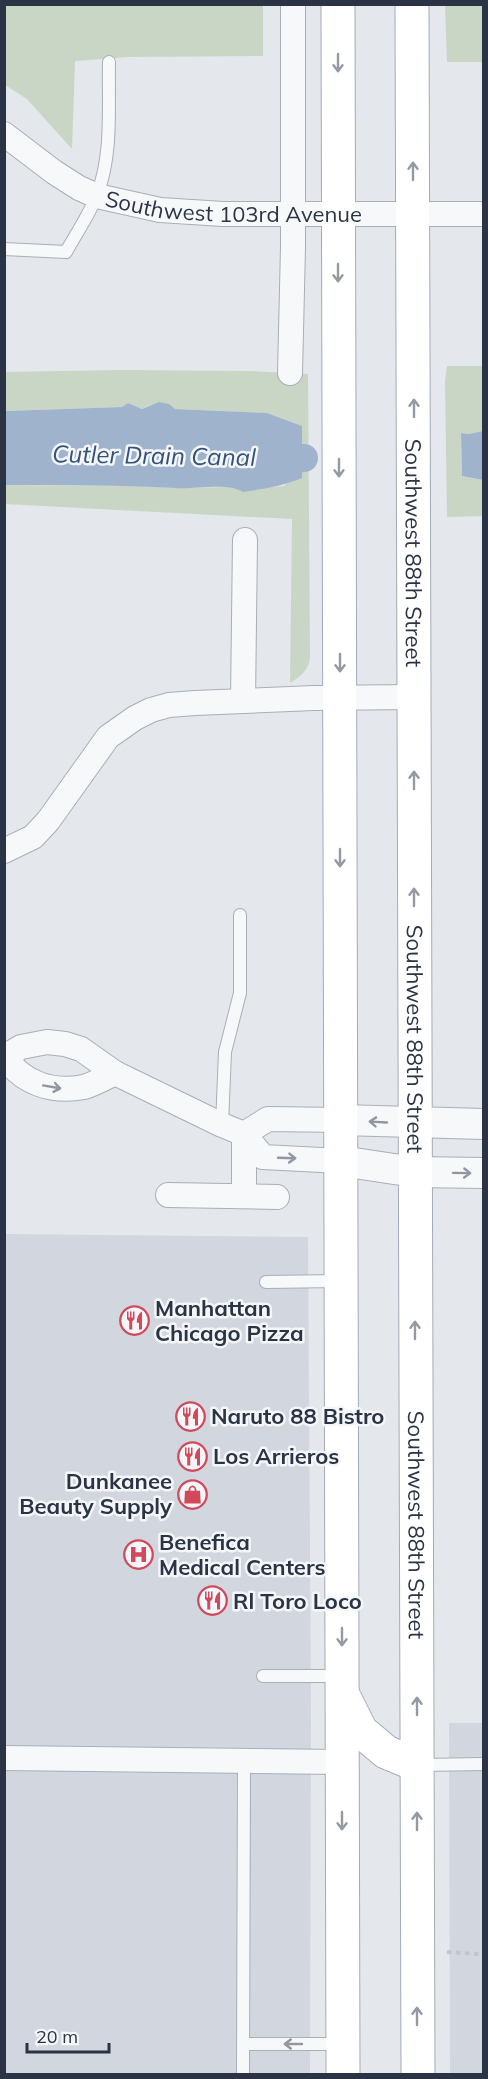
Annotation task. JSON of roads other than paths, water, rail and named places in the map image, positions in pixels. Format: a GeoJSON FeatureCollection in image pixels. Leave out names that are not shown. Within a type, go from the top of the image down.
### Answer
{"type":"FeatureCollection","features":[{"type":"Feature","properties":{"kind":"main road"},"geometry":{"type":"LineString","coordinates":[[338,4],[343,2059]]}},
{"type":"Feature","properties":{"kind":"main road","name":"Southwest 88th Street"},"geometry":{"type":"LineString","coordinates":[[412,4],[418,2074]]}},
{"type":"Feature","properties":{"kind":"main road"},"geometry":{"type":"LineString","coordinates":[[342,1684],[361,1731],[386,1752],[417,1765]]}},
{"type":"Feature","properties":{"kind":"street"},"geometry":{"type":"LineString","coordinates":[[290,373],[293,4]]}},
{"type":"Feature","properties":{"kind":"street","name":"Southwest 103rd Avenue"},"geometry":{"type":"LineString","coordinates":[[4,134],[54,172],[97,196],[160,210],[191,213],[293,215],[483,214]]}},
{"type":"Feature","properties":{"kind":"street"},"geometry":{"type":"LineString","coordinates":[[243,701],[244,540]]}},
{"type":"Feature","properties":{"kind":"street"},"geometry":{"type":"LineString","coordinates":[[4,851],[33,837],[48,821],[108,737],[135,718],[169,705],[414,697]]}},
{"type":"Feature","properties":{"kind":"street"},"geometry":{"type":"LineString","coordinates":[[115,1073],[87,1086],[67,1089],[51,1088],[21,1075],[5,1057],[21,1047],[34,1043],[65,1044],[81,1049],[115,1073],[233,1129],[262,1157],[341,1161],[414,1172],[483,1173]]}},
{"type":"Feature","properties":{"kind":"street"},"geometry":{"type":"LineString","coordinates":[[233,1129],[268,1119],[483,1124]]}},
{"type":"Feature","properties":{"kind":"street"},"geometry":{"type":"LineString","coordinates":[[233,1129],[244,1196]]}},
{"type":"Feature","properties":{"kind":"street"},"geometry":{"type":"LineString","coordinates":[[168,1195],[278,1197]]}},
{"type":"Feature","properties":{"kind":"street"},"geometry":{"type":"LineString","coordinates":[[4,1758],[244,1763],[342,1762]]}},
{"type":"Feature","properties":{"kind":"lane"},"geometry":{"type":"LineString","coordinates":[[4,249],[66,252],[97,196],[108,156],[109,62]]}},
{"type":"Feature","properties":{"kind":"lane"},"geometry":{"type":"LineString","coordinates":[[233,1129],[225,1052],[240,993],[240,915]]}},
{"type":"Feature","properties":{"kind":"lane"},"geometry":{"type":"LineString","coordinates":[[266,1282],[341,1281]]}},
{"type":"Feature","properties":{"kind":"lane"},"geometry":{"type":"LineString","coordinates":[[264,1676],[342,1684]]}},
{"type":"Feature","properties":{"kind":"lane"},"geometry":{"type":"LineString","coordinates":[[243,2074],[244,1763]]}},
{"type":"Feature","properties":{"kind":"lane"},"geometry":{"type":"LineString","coordinates":[[417,1765],[483,1764]]}},
{"type":"Feature","properties":{"kind":"lane"},"geometry":{"type":"LineString","coordinates":[[243,2044],[343,2059]]}},
{"type":"Feature","properties":{"kind":"water"},"geometry":{"type":"Polygon","coordinates":[[[159,402],[169,404],[175,409],[267,413],[302,426],[302,444],[297,445],[298,460],[303,460],[302,478],[243,492],[228,487],[5,485],[5,411],[122,407],[128,403],[142,409],[159,402]]]}},
{"type":"Feature","properties":{"kind":"water"},"geometry":{"type":"Polygon","coordinates":[[[483,431],[483,480],[462,476],[461,433],[483,431]]]}},
{"type":"Feature","properties":{"kind":"waterway","name":"Cutler Drain Canal"},"geometry":{"type":"LineString","coordinates":[[259,458],[304,458]]}},
{"type":"Feature","properties":{"kind":"place","name":"Manhattan Chicago Pizza"},"geometry":{"type":"Point","coordinates":[134,1321]}},
{"type":"Feature","properties":{"kind":"place","name":"Naruto 88 Bistro"},"geometry":{"type":"Point","coordinates":[190,1416]}},
{"type":"Feature","properties":{"kind":"place","name":"Los Arrieros"},"geometry":{"type":"Point","coordinates":[192,1456]}},
{"type":"Feature","properties":{"kind":"place","name":"Dunkanee Beauty Supply"},"geometry":{"type":"Point","coordinates":[193,1494]}},
{"type":"Feature","properties":{"kind":"place","name":"Benefica Medical Centers"},"geometry":{"type":"Point","coordinates":[138,1555]}},
{"type":"Feature","properties":{"kind":"place","name":"Rl Toro Loco"},"geometry":{"type":"Point","coordinates":[212,1601]}}]}
